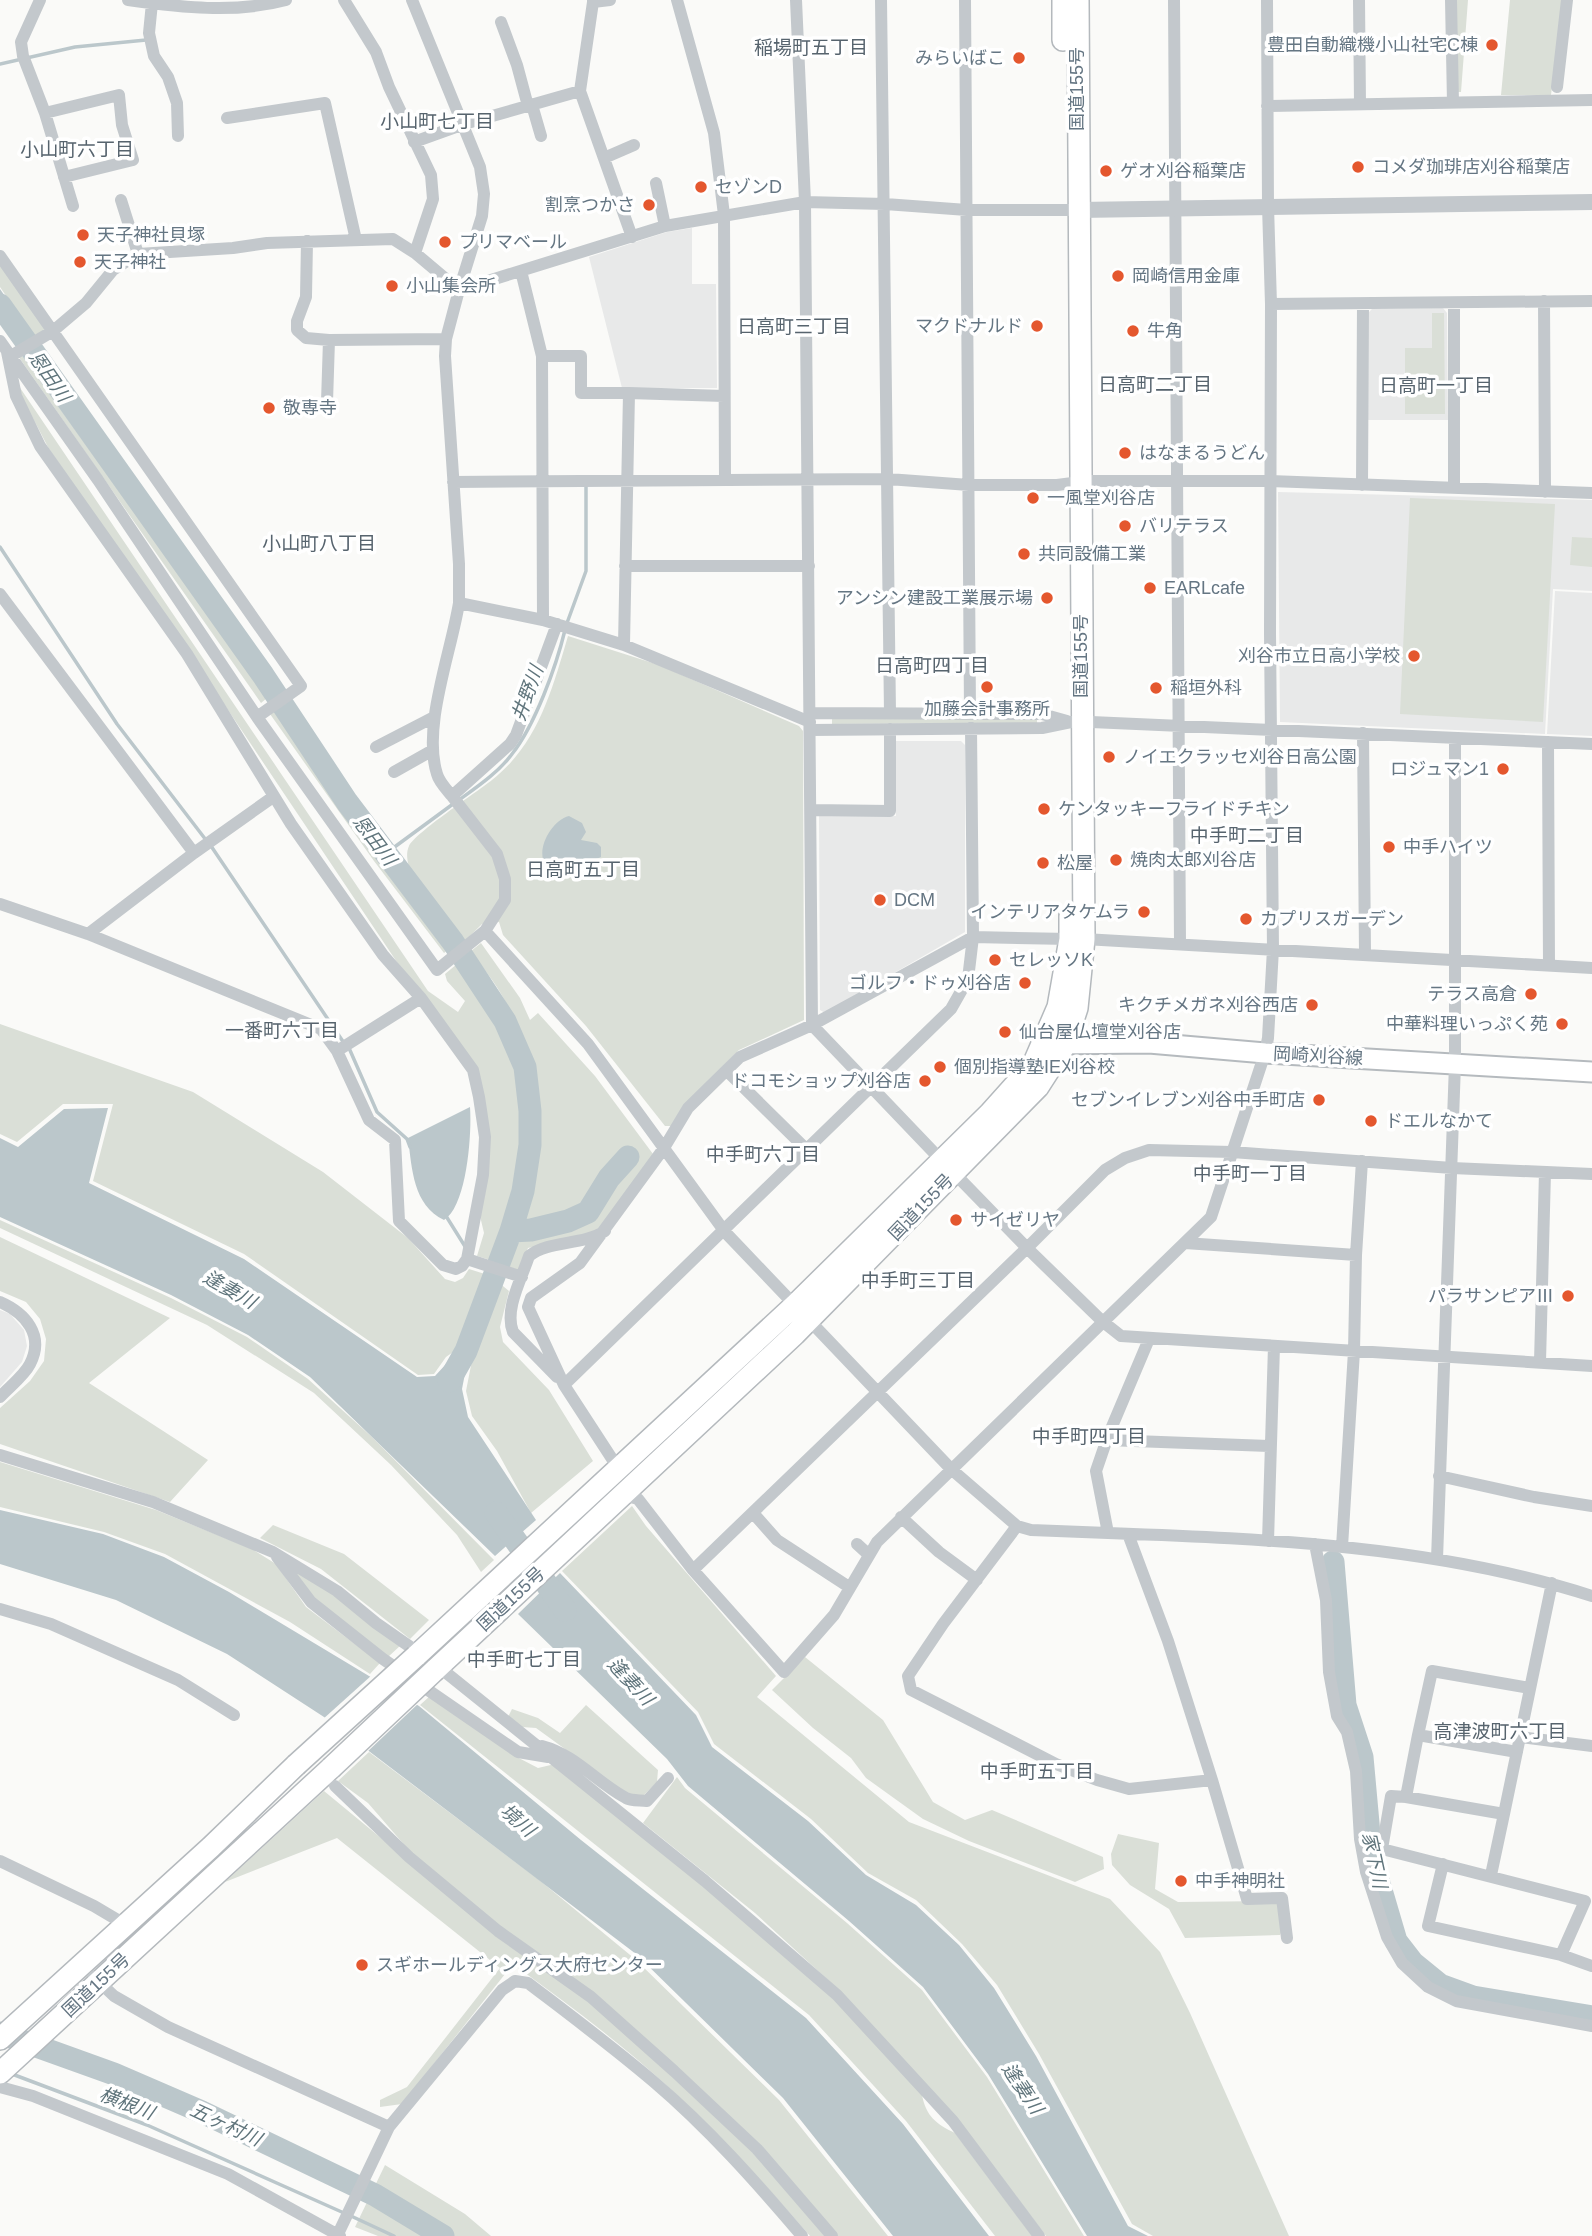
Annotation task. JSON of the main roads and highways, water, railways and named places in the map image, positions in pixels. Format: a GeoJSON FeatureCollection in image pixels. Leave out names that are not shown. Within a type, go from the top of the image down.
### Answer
{"type":"FeatureCollection","features":[{"type":"Feature","properties":{"kind":"highway","name":"国道155号"},"geometry":{"type":"LineString","coordinates":[[0,2039],[614,1472],[802,1312],[948,1167],[1038,1087],[1054,1044],[1077,1008],[1073,210],[1063,0]]}},
{"type":"Feature","properties":{"kind":"highway","name":"国道155号"},"geometry":{"type":"LineString","coordinates":[[1073,210],[1077,191],[1077,0]]}},
{"type":"Feature","properties":{"kind":"highway","name":"国道155号"},"geometry":{"type":"LineString","coordinates":[[0,2073],[99,1982],[333,1777],[438,1667],[730,1396],[802,1312]]}},
{"type":"Feature","properties":{"kind":"main road","name":"岡崎刈谷線"},"geometry":{"type":"LineString","coordinates":[[1054,1044],[1149,1043],[1265,1053],[1592,1072]]}},
{"type":"Feature","properties":{"kind":"water"},"geometry":{"type":"Polygon","coordinates":[[[0,289],[33,337],[18,347],[0,321],[0,289]]]}},
{"type":"Feature","properties":{"kind":"water"},"geometry":{"type":"Polygon","coordinates":[[[569,816],[582,823],[586,832],[581,840],[597,843],[601,847],[601,857],[572,862],[543,859],[543,847],[548,833],[558,822],[569,816]]]}},
{"type":"Feature","properties":{"kind":"water"},"geometry":{"type":"Polygon","coordinates":[[[470,1107],[469,1150],[463,1185],[452,1212],[444,1220],[426,1205],[420,1196],[413,1174],[408,1138],[470,1107]]]}},
{"type":"Feature","properties":{"kind":"water"},"geometry":{"type":"Polygon","coordinates":[[[108,1108],[89,1183],[244,1259],[417,1377],[435,1376],[458,1351],[468,1358],[462,1389],[468,1417],[536,1520],[495,1556],[310,1377],[248,1335],[171,1295],[0,1217],[0,1138],[18,1147],[64,1109],[108,1108]]]}},
{"type":"Feature","properties":{"kind":"water","name":"境川"},"geometry":{"type":"Polygon","coordinates":[[[0,1510],[103,1534],[164,1557],[229,1592],[419,1706],[581,1840],[806,2018],[903,2124],[989,2236],[893,2236],[783,2098],[636,1954],[324,1717],[227,1654],[116,1600],[0,1564],[0,1510]]]}},
{"type":"Feature","properties":{"kind":"water"},"geometry":{"type":"Polygon","coordinates":[[[560,1573],[696,1715],[712,1747],[808,1821],[866,1875],[916,1905],[959,1945],[994,1988],[1036,2056],[1128,2226],[1148,2236],[1087,2236],[988,2074],[923,1987],[688,1786],[667,1759],[518,1614],[560,1573]]]}},
{"type":"Feature","properties":{"kind":"waterway"},"geometry":{"type":"LineString","coordinates":[[0,64],[75,47],[146,40]]}},
{"type":"Feature","properties":{"kind":"waterway","name":"恩田川"},"geometry":{"type":"LineString","coordinates":[[0,305],[263,675],[347,802],[453,942],[505,1021],[525,1067],[530,1111],[530,1145],[523,1191],[511,1231],[466,1351],[449,1381]]}},
{"type":"Feature","properties":{"kind":"waterway","name":"井野川"},"geometry":{"type":"LineString","coordinates":[[567,623],[586,571],[586,484]]}},
{"type":"Feature","properties":{"kind":"waterway"},"geometry":{"type":"LineString","coordinates":[[0,547],[117,724],[206,840]]}},
{"type":"Feature","properties":{"kind":"waterway","name":"井野川"},"geometry":{"type":"LineString","coordinates":[[459,800],[501,767],[521,742],[544,695],[565,630]]}},
{"type":"Feature","properties":{"kind":"waterway","name":"井野川"},"geometry":{"type":"LineString","coordinates":[[385,854],[453,804]]}},
{"type":"Feature","properties":{"kind":"waterway"},"geometry":{"type":"LineString","coordinates":[[211,846],[344,1043]]}},
{"type":"Feature","properties":{"kind":"waterway"},"geometry":{"type":"LineString","coordinates":[[349,1048],[377,1112],[407,1139],[410,1147]]}},
{"type":"Feature","properties":{"kind":"waterway"},"geometry":{"type":"LineString","coordinates":[[511,1231],[531,1230],[568,1221],[588,1212],[609,1178],[628,1157]]}},
{"type":"Feature","properties":{"kind":"waterway"},"geometry":{"type":"LineString","coordinates":[[446,1216],[466,1248]]}},
{"type":"Feature","properties":{"kind":"waterway"},"geometry":{"type":"LineString","coordinates":[[487,1271],[494,1277]]}},
{"type":"Feature","properties":{"kind":"waterway","name":"逢妻川"},"geometry":{"type":"LineString","coordinates":[[496,1513],[565,1610]]}},
{"type":"Feature","properties":{"kind":"waterway","name":"家下川"},"geometry":{"type":"LineString","coordinates":[[1333,1562],[1345,1705],[1362,1757],[1371,1856],[1396,1941],[1413,1963],[1440,1985],[1473,1997],[1592,2017]]}},
{"type":"Feature","properties":{"kind":"waterway","name":"五ヶ村川"},"geometry":{"type":"LineString","coordinates":[[0,2033],[114,2074],[202,2112],[375,2195],[443,2236]]}},
{"type":"Feature","properties":{"kind":"waterway","name":"横根川"},"geometry":{"type":"LineString","coordinates":[[12,2074],[147,2125],[344,2213]]}},
{"type":"Feature","properties":{"kind":"waterway","name":"横根川"},"geometry":{"type":"LineString","coordinates":[[351,2216],[394,2236]]}},
{"type":"Feature","properties":{"kind":"place","name":"豊田自動織機小山社宅C棟"},"geometry":{"type":"Point","coordinates":[1492,45]}},
{"type":"Feature","properties":{"kind":"place","name":"みらいばこ"},"geometry":{"type":"Point","coordinates":[1019,58]}},
{"type":"Feature","properties":{"kind":"place","name":"コメダ珈琲店刈谷稲葉店"},"geometry":{"type":"Point","coordinates":[1358,167]}},
{"type":"Feature","properties":{"kind":"place","name":"ゲオ刈谷稲葉店"},"geometry":{"type":"Point","coordinates":[1106,171]}},
{"type":"Feature","properties":{"kind":"place","name":"セゾンD"},"geometry":{"type":"Point","coordinates":[701,187]}},
{"type":"Feature","properties":{"kind":"place","name":"割烹つかさ"},"geometry":{"type":"Point","coordinates":[649,205]}},
{"type":"Feature","properties":{"kind":"place","name":"天子神社貝塚"},"geometry":{"type":"Point","coordinates":[83,235]}},
{"type":"Feature","properties":{"kind":"place","name":"プリマベール"},"geometry":{"type":"Point","coordinates":[445,242]}},
{"type":"Feature","properties":{"kind":"place","name":"天子神社"},"geometry":{"type":"Point","coordinates":[80,262]}},
{"type":"Feature","properties":{"kind":"place","name":"岡崎信用金庫"},"geometry":{"type":"Point","coordinates":[1118,276]}},
{"type":"Feature","properties":{"kind":"place","name":"小山集会所"},"geometry":{"type":"Point","coordinates":[392,286]}},
{"type":"Feature","properties":{"kind":"place","name":"マクドナルド"},"geometry":{"type":"Point","coordinates":[1037,326]}},
{"type":"Feature","properties":{"kind":"place","name":"牛角"},"geometry":{"type":"Point","coordinates":[1133,331]}},
{"type":"Feature","properties":{"kind":"place","name":"敬専寺"},"geometry":{"type":"Point","coordinates":[269,408]}},
{"type":"Feature","properties":{"kind":"place","name":"はなまるうどん"},"geometry":{"type":"Point","coordinates":[1125,453]}},
{"type":"Feature","properties":{"kind":"place","name":"一風堂刈谷店"},"geometry":{"type":"Point","coordinates":[1033,498]}},
{"type":"Feature","properties":{"kind":"place","name":"バリテラス"},"geometry":{"type":"Point","coordinates":[1125,526]}},
{"type":"Feature","properties":{"kind":"place","name":"共同設備工業"},"geometry":{"type":"Point","coordinates":[1024,554]}},
{"type":"Feature","properties":{"kind":"place","name":"EARLcafe"},"geometry":{"type":"Point","coordinates":[1150,588]}},
{"type":"Feature","properties":{"kind":"place","name":"アンシン建設工業展示場"},"geometry":{"type":"Point","coordinates":[1047,598]}},
{"type":"Feature","properties":{"kind":"place","name":"刈谷市立日高小学校"},"geometry":{"type":"Point","coordinates":[1414,656]}},
{"type":"Feature","properties":{"kind":"place","name":"加藤会計事務所"},"geometry":{"type":"Point","coordinates":[987,687]}},
{"type":"Feature","properties":{"kind":"place","name":"稲垣外科"},"geometry":{"type":"Point","coordinates":[1156,688]}},
{"type":"Feature","properties":{"kind":"place","name":"ノイエクラッセ刈谷日高公園"},"geometry":{"type":"Point","coordinates":[1109,757]}},
{"type":"Feature","properties":{"kind":"place","name":"ロジュマン1"},"geometry":{"type":"Point","coordinates":[1503,769]}},
{"type":"Feature","properties":{"kind":"place","name":"ケンタッキーフライドチキン"},"geometry":{"type":"Point","coordinates":[1044,809]}},
{"type":"Feature","properties":{"kind":"place","name":"中手ハイツ"},"geometry":{"type":"Point","coordinates":[1389,847]}},
{"type":"Feature","properties":{"kind":"place","name":"焼肉太郎刈谷店"},"geometry":{"type":"Point","coordinates":[1116,860]}},
{"type":"Feature","properties":{"kind":"place","name":"松屋"},"geometry":{"type":"Point","coordinates":[1043,863]}},
{"type":"Feature","properties":{"kind":"place","name":"DCM"},"geometry":{"type":"Point","coordinates":[880,900]}},
{"type":"Feature","properties":{"kind":"place","name":"インテリアタケムラ"},"geometry":{"type":"Point","coordinates":[1144,912]}},
{"type":"Feature","properties":{"kind":"place","name":"カプリスガーデン"},"geometry":{"type":"Point","coordinates":[1246,919]}},
{"type":"Feature","properties":{"kind":"place","name":"セレッソK"},"geometry":{"type":"Point","coordinates":[995,960]}},
{"type":"Feature","properties":{"kind":"place","name":"ゴルフ・ドゥ刈谷店"},"geometry":{"type":"Point","coordinates":[1025,983]}},
{"type":"Feature","properties":{"kind":"place","name":"テラス高倉"},"geometry":{"type":"Point","coordinates":[1531,994]}},
{"type":"Feature","properties":{"kind":"place","name":"キクチメガネ刈谷西店"},"geometry":{"type":"Point","coordinates":[1312,1005]}},
{"type":"Feature","properties":{"kind":"place","name":"中華料理いっぷく苑"},"geometry":{"type":"Point","coordinates":[1562,1024]}},
{"type":"Feature","properties":{"kind":"place","name":"仙台屋仏壇堂刈谷店"},"geometry":{"type":"Point","coordinates":[1005,1032]}},
{"type":"Feature","properties":{"kind":"place","name":"個別指導塾IE刈谷校"},"geometry":{"type":"Point","coordinates":[940,1067]}},
{"type":"Feature","properties":{"kind":"place","name":"ドコモショップ刈谷店"},"geometry":{"type":"Point","coordinates":[925,1081]}},
{"type":"Feature","properties":{"kind":"place","name":"セブンイレブン刈谷中手町店"},"geometry":{"type":"Point","coordinates":[1319,1100]}},
{"type":"Feature","properties":{"kind":"place","name":"ドエルなかて"},"geometry":{"type":"Point","coordinates":[1371,1121]}},
{"type":"Feature","properties":{"kind":"place","name":"サイゼリヤ"},"geometry":{"type":"Point","coordinates":[956,1220]}},
{"type":"Feature","properties":{"kind":"place","name":"パラサンピアⅢ"},"geometry":{"type":"Point","coordinates":[1568,1296]}},
{"type":"Feature","properties":{"kind":"place","name":"中手神明社"},"geometry":{"type":"Point","coordinates":[1181,1881]}},
{"type":"Feature","properties":{"kind":"place","name":"スギホールディングス大府センター"},"geometry":{"type":"Point","coordinates":[362,1965]}},
{"type":"Feature","properties":{"kind":"district","name":"稲場町五丁目"},"geometry":{"type":"Point","coordinates":[811,47]}},
{"type":"Feature","properties":{"kind":"district","name":"小山町七丁目"},"geometry":{"type":"Point","coordinates":[437,121]}},
{"type":"Feature","properties":{"kind":"district","name":"小山町六丁目"},"geometry":{"type":"Point","coordinates":[77,149]}},
{"type":"Feature","properties":{"kind":"district","name":"日高町三丁目"},"geometry":{"type":"Point","coordinates":[794,326]}},
{"type":"Feature","properties":{"kind":"district","name":"日高町二丁目"},"geometry":{"type":"Point","coordinates":[1155,384]}},
{"type":"Feature","properties":{"kind":"district","name":"日高町一丁目"},"geometry":{"type":"Point","coordinates":[1436,385]}},
{"type":"Feature","properties":{"kind":"district","name":"小山町八丁目"},"geometry":{"type":"Point","coordinates":[319,543]}},
{"type":"Feature","properties":{"kind":"district","name":"日高町四丁目"},"geometry":{"type":"Point","coordinates":[932,665]}},
{"type":"Feature","properties":{"kind":"district","name":"中手町二丁目"},"geometry":{"type":"Point","coordinates":[1247,835]}},
{"type":"Feature","properties":{"kind":"district","name":"日高町五丁目"},"geometry":{"type":"Point","coordinates":[583,869]}},
{"type":"Feature","properties":{"kind":"district","name":"一番町六丁目"},"geometry":{"type":"Point","coordinates":[282,1030]}},
{"type":"Feature","properties":{"kind":"district","name":"中手町六丁目"},"geometry":{"type":"Point","coordinates":[763,1154]}},
{"type":"Feature","properties":{"kind":"district","name":"中手町一丁目"},"geometry":{"type":"Point","coordinates":[1250,1173]}},
{"type":"Feature","properties":{"kind":"district","name":"中手町三丁目"},"geometry":{"type":"Point","coordinates":[918,1280]}},
{"type":"Feature","properties":{"kind":"district","name":"中手町四丁目"},"geometry":{"type":"Point","coordinates":[1089,1436]}},
{"type":"Feature","properties":{"kind":"district","name":"中手町七丁目"},"geometry":{"type":"Point","coordinates":[524,1659]}},
{"type":"Feature","properties":{"kind":"district","name":"高津波町六丁目"},"geometry":{"type":"Point","coordinates":[1500,1731]}},
{"type":"Feature","properties":{"kind":"district","name":"中手町五丁目"},"geometry":{"type":"Point","coordinates":[1037,1771]}}]}
